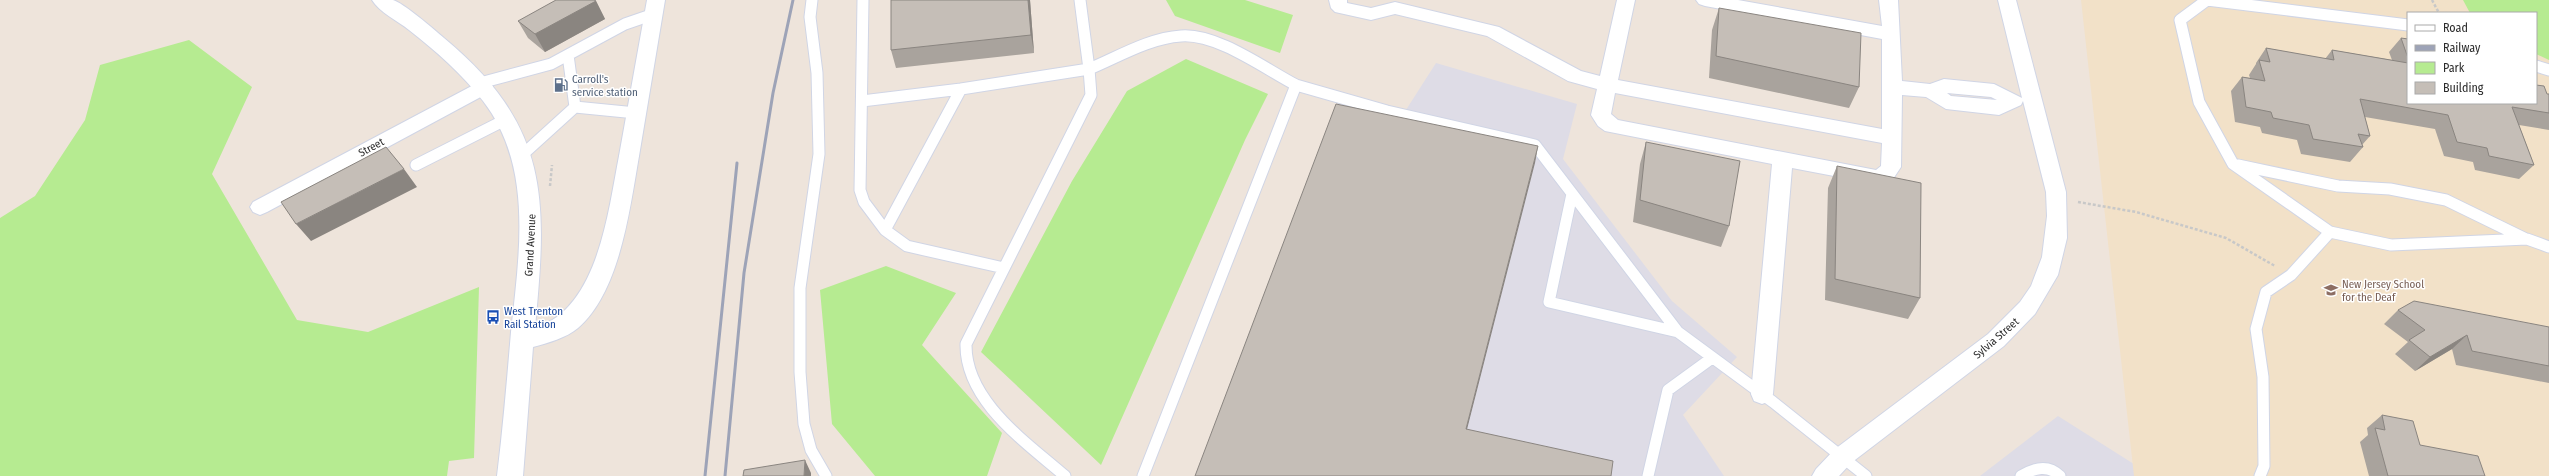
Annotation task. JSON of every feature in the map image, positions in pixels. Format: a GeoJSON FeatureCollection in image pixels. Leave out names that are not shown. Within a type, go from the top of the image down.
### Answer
{"type":"FeatureCollection","features":[{"type":"Feature","properties":{"kind":"main road","name":"Grand Avenue"},"geometry":{"type":"LineString","coordinates":[[382,0],[436,43],[481,85],[505,120],[526,171],[533,224],[510,476]]}},
{"type":"Feature","properties":{"kind":"main road"},"geometry":{"type":"LineString","coordinates":[[522,341],[558,329],[584,307],[603,266],[617,222],[629,156]]}},
{"type":"Feature","properties":{"kind":"street"},"geometry":{"type":"LineString","coordinates":[[1338,0],[1337,4],[1341,8],[1371,14],[1396,4],[1493,31],[1575,76],[1608,85],[1891,138]]}},
{"type":"Feature","properties":{"kind":"street"},"geometry":{"type":"LineString","coordinates":[[1626,0],[1602,115],[1604,121],[1612,126],[1876,177],[1886,174],[1891,167],[1893,87],[1888,0]]}},
{"type":"Feature","properties":{"kind":"street"},"geometry":{"type":"LineString","coordinates":[[1705,0],[1783,7],[1891,34]]}},
{"type":"Feature","properties":{"kind":"street","name":"Sylvia Street"},"geometry":{"type":"LineString","coordinates":[[1824,476],[1843,456],[1996,340],[2016,322],[2035,299],[2048,275],[2057,246],[2058,219],[2056,192],[2022,101],[2007,0]]}},
{"type":"Feature","properties":{"kind":"street"},"geometry":{"type":"LineString","coordinates":[[629,156],[655,7]]}},
{"type":"Feature","properties":{"kind":"street","name":"Street"},"geometry":{"type":"LineString","coordinates":[[260,207],[481,85]]}},
{"type":"Feature","properties":{"kind":"street"},"geometry":{"type":"LineString","coordinates":[[1893,87],[1931,91],[1946,102],[1999,108],[2022,101]]}},
{"type":"Feature","properties":{"kind":"street"},"geometry":{"type":"LineString","coordinates":[[1762,394],[1783,159]]}},
{"type":"Feature","properties":{"kind":"lane"},"geometry":{"type":"LineString","coordinates":[[812,0],[810,17],[817,73],[819,154],[800,288],[800,372],[804,424],[811,450],[826,476]]}},
{"type":"Feature","properties":{"kind":"lane"},"geometry":{"type":"LineString","coordinates":[[864,0],[860,190],[864,202],[885,230],[907,246],[1004,268]]}},
{"type":"Feature","properties":{"kind":"lane"},"geometry":{"type":"LineString","coordinates":[[1065,476],[1032,447],[980,392],[967,364],[966,344],[1090,95],[1089,69],[1080,0]]}},
{"type":"Feature","properties":{"kind":"lane"},"geometry":{"type":"LineString","coordinates":[[2407,25],[2207,0],[2180,20],[2199,102],[2233,164],[2330,232],[2392,245],[2526,239]]}},
{"type":"Feature","properties":{"kind":"lane"},"geometry":{"type":"LineString","coordinates":[[481,85],[551,64],[655,7]]}},
{"type":"Feature","properties":{"kind":"lane"},"geometry":{"type":"LineString","coordinates":[[862,102],[961,90],[1089,69],[1155,42],[1176,36],[1193,36],[1211,41],[1296,85],[1387,111],[1535,145],[1678,332],[1843,456],[1866,476]]}},
{"type":"Feature","properties":{"kind":"lane"},"geometry":{"type":"LineString","coordinates":[[568,55],[575,107]]}},
{"type":"Feature","properties":{"kind":"lane"},"geometry":{"type":"LineString","coordinates":[[2537,66],[2549,70]]}},
{"type":"Feature","properties":{"kind":"lane"},"geometry":{"type":"LineString","coordinates":[[1143,476],[1296,85]]}},
{"type":"Feature","properties":{"kind":"lane"},"geometry":{"type":"LineString","coordinates":[[885,230],[961,90]]}},
{"type":"Feature","properties":{"kind":"lane"},"geometry":{"type":"LineString","coordinates":[[521,156],[560,118],[575,107],[636,113]]}},
{"type":"Feature","properties":{"kind":"lane"},"geometry":{"type":"LineString","coordinates":[[416,165],[505,120]]}},
{"type":"Feature","properties":{"kind":"lane"},"geometry":{"type":"LineString","coordinates":[[2233,164],[2338,186],[2390,189],[2446,200],[2526,239],[2549,247]]}},
{"type":"Feature","properties":{"kind":"lane"},"geometry":{"type":"LineString","coordinates":[[1572,194],[1549,302],[1678,332]]}},
{"type":"Feature","properties":{"kind":"lane"},"geometry":{"type":"LineString","coordinates":[[2260,476],[2264,466],[2263,377],[2256,329],[2266,292],[2291,275],[2330,232]]}},
{"type":"Feature","properties":{"kind":"lane"},"geometry":{"type":"LineString","coordinates":[[1648,476],[1668,390],[1712,358]]}},
{"type":"Feature","properties":{"kind":"lane"},"geometry":{"type":"LineString","coordinates":[[2021,476],[2030,470],[2041,467],[2060,476]]}},
{"type":"Feature","properties":{"kind":"path"},"geometry":{"type":"LineString","coordinates":[[2432,0],[2438,12]]}},
{"type":"Feature","properties":{"kind":"path"},"geometry":{"type":"LineString","coordinates":[[2056,192],[2082,203],[2136,212],[2226,238],[2291,275]]}},
{"type":"Feature","properties":{"kind":"shaded area","name":"New Jersey School for the Deaf"},"geometry":{"type":"Polygon","coordinates":[[[2081,0],[2549,0],[2549,476],[2134,476],[2081,0]]]}},
{"type":"Feature","properties":{"kind":"shaded area"},"geometry":{"type":"Polygon","coordinates":[[[1436,63],[1577,104],[1563,159],[1672,301],[1737,357],[1683,415],[1724,476],[1224,476],[1354,104],[1404,113],[1436,63]]]}},
{"type":"Feature","properties":{"kind":"shaded area"},"geometry":{"type":"Polygon","coordinates":[[[2058,416],[2137,466],[2138,476],[1980,476],[2058,416]]]}},
{"type":"Feature","properties":{"kind":"green space"},"geometry":{"type":"Polygon","coordinates":[[[1166,0],[1245,0],[1293,15],[1280,53],[1175,16],[1166,0]]]}},
{"type":"Feature","properties":{"kind":"green space"},"geometry":{"type":"Polygon","coordinates":[[[2463,0],[2549,0],[2549,60],[2537,54],[2537,12],[2469,12],[2463,0]]]}},
{"type":"Feature","properties":{"kind":"green space"},"geometry":{"type":"Polygon","coordinates":[[[189,40],[252,87],[212,174],[297,320],[368,332],[479,287],[474,458],[449,461],[447,476],[0,476],[0,218],[35,196],[85,120],[100,65],[189,40]]]}},
{"type":"Feature","properties":{"kind":"green space"},"geometry":{"type":"Polygon","coordinates":[[[1186,59],[1268,94],[1245,140],[1101,465],[981,352],[1072,181],[1127,91],[1186,59]]]}},
{"type":"Feature","properties":{"kind":"green space"},"geometry":{"type":"Polygon","coordinates":[[[886,266],[956,293],[922,345],[1002,433],[987,476],[875,476],[832,424],[820,290],[886,266]]]}},
{"type":"Feature","properties":{"kind":"building"},"geometry":{"type":"Polygon","coordinates":[[[556,0],[596,1],[535,34],[518,21],[556,0]]]}},
{"type":"Feature","properties":{"kind":"building"},"geometry":{"type":"Polygon","coordinates":[[[891,0],[1028,0],[1031,35],[891,50],[891,0]]]}},
{"type":"Feature","properties":{"kind":"building"},"geometry":{"type":"Polygon","coordinates":[[[1719,8],[1861,33],[1859,87],[1716,56],[1719,8]]]}},
{"type":"Feature","properties":{"kind":"building"},"geometry":{"type":"Polygon","coordinates":[[[2401,38],[2407,39],[2407,55],[2401,38]]]}},
{"type":"Feature","properties":{"kind":"building"},"geometry":{"type":"Polygon","coordinates":[[[2266,48],[2334,60],[2332,50],[2407,63],[2407,104],[2537,104],[2537,85],[2544,86],[2547,94],[2549,94],[2549,113],[2512,107],[2534,165],[2489,156],[2487,148],[2457,142],[2448,115],[2360,99],[2370,136],[2358,134],[2363,147],[2313,139],[2309,125],[2273,118],[2271,112],[2246,107],[2242,77],[2265,81],[2259,60],[2270,62],[2266,48]]]}},
{"type":"Feature","properties":{"kind":"building"},"geometry":{"type":"Polygon","coordinates":[[[1336,104],[1538,146],[1466,429],[1613,461],[1611,476],[1195,476],[1336,104]]]}},
{"type":"Feature","properties":{"kind":"building"},"geometry":{"type":"Polygon","coordinates":[[[1646,142],[1740,161],[1729,226],[1640,200],[1646,142]]]}},
{"type":"Feature","properties":{"kind":"building"},"geometry":{"type":"Polygon","coordinates":[[[386,147],[404,169],[296,224],[281,202],[386,147]]]}},
{"type":"Feature","properties":{"kind":"building"},"geometry":{"type":"Polygon","coordinates":[[[1837,166],[1921,183],[1920,298],[1835,279],[1837,166]]]}},
{"type":"Feature","properties":{"kind":"building"},"geometry":{"type":"Polygon","coordinates":[[[2414,301],[2549,327],[2549,366],[2472,351],[2467,335],[2430,357],[2409,340],[2425,330],[2398,310],[2414,301]]]}},
{"type":"Feature","properties":{"kind":"building"},"geometry":{"type":"Polygon","coordinates":[[[2382,415],[2413,421],[2420,445],[2478,456],[2485,476],[2388,476],[2375,428],[2385,430],[2382,415]]]}},
{"type":"Feature","properties":{"kind":"building"},"geometry":{"type":"Polygon","coordinates":[[[805,460],[804,476],[743,476],[744,470],[805,460]]]}},
{"type":"Feature","properties":{"kind":"railway"},"geometry":{"type":"LineString","coordinates":[[725,476],[744,273],[773,93],[793,0]]}},
{"type":"Feature","properties":{"kind":"railway"},"geometry":{"type":"LineString","coordinates":[[705,476],[737,163]]}},
{"type":"Feature","properties":{"kind":"place","name":"Carroll's service station"},"geometry":{"type":"Point","coordinates":[561,85]}},
{"type":"Feature","properties":{"kind":"place","name":"New Jersey School for the Deaf"},"geometry":{"type":"Point","coordinates":[2331,290]}},
{"type":"Feature","properties":{"kind":"place","name":"West Trenton Rail Station"},"geometry":{"type":"Point","coordinates":[493,317]}}]}
